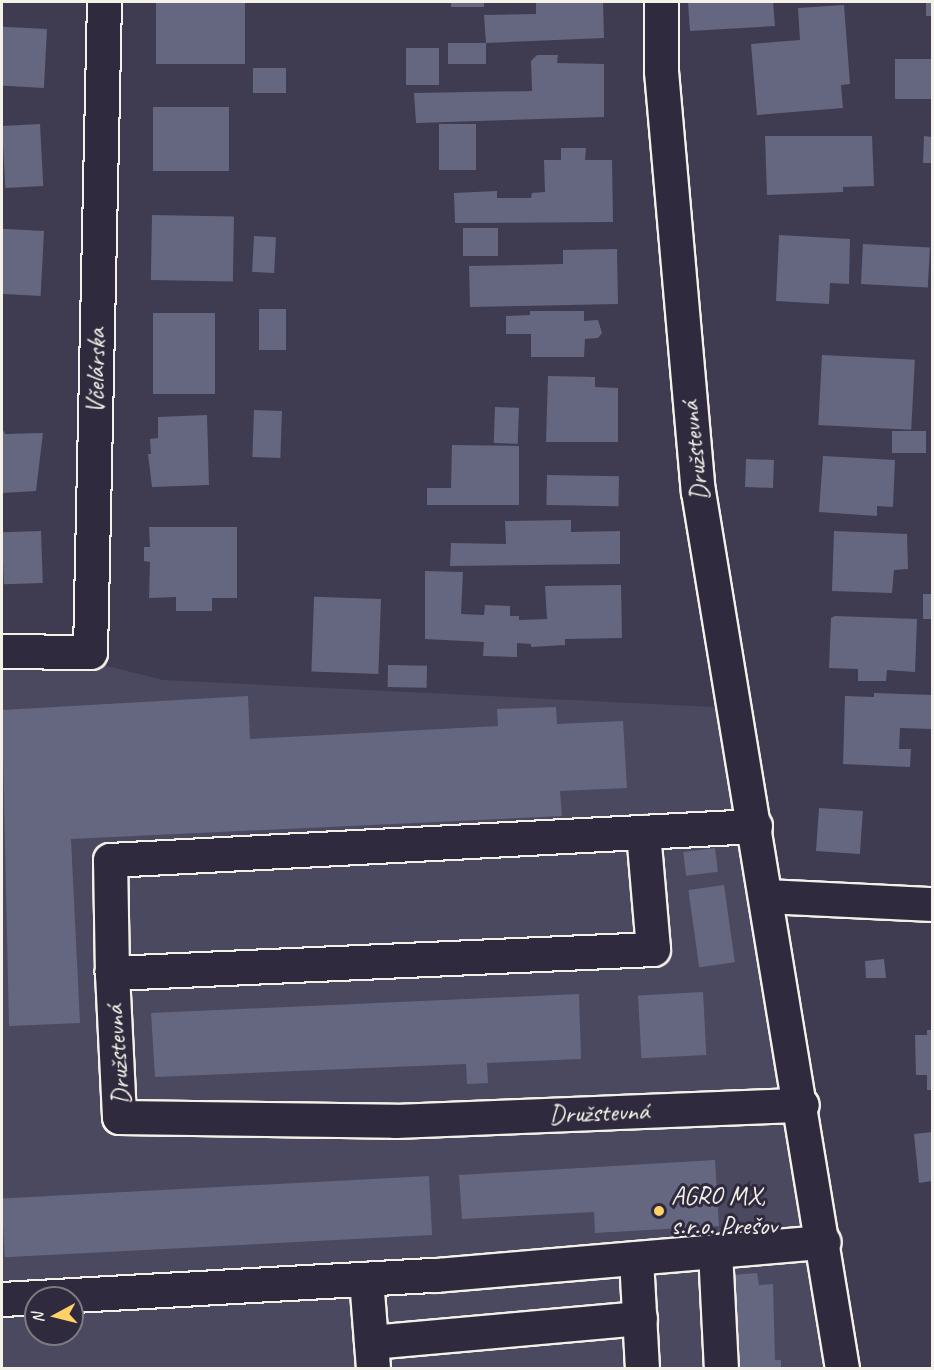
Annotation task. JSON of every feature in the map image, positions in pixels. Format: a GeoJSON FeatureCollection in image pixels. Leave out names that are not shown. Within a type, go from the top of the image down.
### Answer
{"type":"FeatureCollection","features":[{"type":"Feature","properties":{"kind":"street","name":"Včelárska"},"geometry":{"type":"LineString","coordinates":[[2,651],[90,652],[104,2]]}},
{"type":"Feature","properties":{"kind":"street","name":"Družstevná"},"geometry":{"type":"LineString","coordinates":[[661,2],[661,71],[698,491],[802,1105],[842,1368]]}},
{"type":"Feature","properties":{"kind":"street"},"geometry":{"type":"LineString","coordinates":[[112,973],[110,860],[755,826]]}},
{"type":"Feature","properties":{"kind":"street","name":"Družstevná"},"geometry":{"type":"LineString","coordinates":[[643,832],[653,949],[112,973],[119,1117],[395,1121],[802,1105]]}},
{"type":"Feature","properties":{"kind":"street"},"geometry":{"type":"LineString","coordinates":[[767,896],[933,904]]}},
{"type":"Feature","properties":{"kind":"street"},"geometry":{"type":"LineString","coordinates":[[2,1299],[366,1279],[824,1242]]}},
{"type":"Feature","properties":{"kind":"street"},"geometry":{"type":"LineString","coordinates":[[714,1251],[721,1368]]}},
{"type":"Feature","properties":{"kind":"street"},"geometry":{"type":"LineString","coordinates":[[636,1258],[642,1368]]}},
{"type":"Feature","properties":{"kind":"street"},"geometry":{"type":"LineString","coordinates":[[366,1279],[372,1355],[640,1318]]}},
{"type":"Feature","properties":{"kind":"shaded area"},"geometry":{"type":"Polygon","coordinates":[[[2,656],[75,658],[163,680],[734,708],[848,1368],[2,1368],[2,656]]]}},
{"type":"Feature","properties":{"kind":"building"},"geometry":{"type":"Polygon","coordinates":[[[156,2],[245,2],[245,64],[156,64],[156,2]]]}},
{"type":"Feature","properties":{"kind":"building"},"geometry":{"type":"Polygon","coordinates":[[[451,2],[484,2],[484,7],[451,7],[451,2]]]}},
{"type":"Feature","properties":{"kind":"building"},"geometry":{"type":"Polygon","coordinates":[[[536,2],[603,2],[604,38],[486,43],[484,15],[536,14],[536,2]]]}},
{"type":"Feature","properties":{"kind":"building"},"geometry":{"type":"Polygon","coordinates":[[[688,2],[773,2],[775,26],[690,31],[688,2]]]}},
{"type":"Feature","properties":{"kind":"building"},"geometry":{"type":"Polygon","coordinates":[[[926,2],[932,2],[932,16],[926,16],[926,2]]]}},
{"type":"Feature","properties":{"kind":"building"},"geometry":{"type":"Polygon","coordinates":[[[844,5],[850,84],[841,85],[843,108],[757,115],[751,44],[800,40],[798,8],[844,5]]]}},
{"type":"Feature","properties":{"kind":"building"},"geometry":{"type":"Polygon","coordinates":[[[2,27],[47,29],[44,88],[2,86],[2,27]]]}},
{"type":"Feature","properties":{"kind":"building"},"geometry":{"type":"Polygon","coordinates":[[[448,43],[486,43],[486,64],[448,64],[448,43]]]}},
{"type":"Feature","properties":{"kind":"building"},"geometry":{"type":"Polygon","coordinates":[[[406,48],[439,48],[439,85],[406,85],[406,48]]]}},
{"type":"Feature","properties":{"kind":"building"},"geometry":{"type":"Polygon","coordinates":[[[537,55],[558,55],[557,63],[604,64],[604,117],[416,123],[414,93],[532,91],[531,61],[537,55]]]}},
{"type":"Feature","properties":{"kind":"building"},"geometry":{"type":"Polygon","coordinates":[[[895,59],[932,59],[932,99],[895,99],[895,59]]]}},
{"type":"Feature","properties":{"kind":"building"},"geometry":{"type":"Polygon","coordinates":[[[253,68],[286,68],[286,93],[253,93],[253,68]]]}},
{"type":"Feature","properties":{"kind":"building"},"geometry":{"type":"Polygon","coordinates":[[[153,107],[229,107],[229,171],[153,171],[153,107]]]}},
{"type":"Feature","properties":{"kind":"building"},"geometry":{"type":"Polygon","coordinates":[[[40,124],[43,186],[5,188],[2,126],[40,124]]]}},
{"type":"Feature","properties":{"kind":"building"},"geometry":{"type":"Polygon","coordinates":[[[439,124],[476,124],[476,170],[439,170],[439,124]]]}},
{"type":"Feature","properties":{"kind":"building"},"geometry":{"type":"Polygon","coordinates":[[[765,136],[872,136],[874,186],[843,187],[843,192],[767,195],[765,136]]]}},
{"type":"Feature","properties":{"kind":"building"},"geometry":{"type":"Polygon","coordinates":[[[924,136],[932,137],[932,163],[923,163],[924,136]]]}},
{"type":"Feature","properties":{"kind":"building"},"geometry":{"type":"Polygon","coordinates":[[[561,148],[586,148],[585,160],[612,160],[613,222],[455,223],[454,193],[497,191],[497,198],[531,198],[532,193],[545,192],[544,160],[561,160],[561,148]]]}},
{"type":"Feature","properties":{"kind":"building"},"geometry":{"type":"Polygon","coordinates":[[[152,215],[234,216],[233,281],[151,280],[152,215]]]}},
{"type":"Feature","properties":{"kind":"building"},"geometry":{"type":"Polygon","coordinates":[[[463,228],[498,228],[498,256],[463,256],[463,228]]]}},
{"type":"Feature","properties":{"kind":"building"},"geometry":{"type":"Polygon","coordinates":[[[2,229],[44,231],[41,296],[2,294],[2,229]]]}},
{"type":"Feature","properties":{"kind":"building"},"geometry":{"type":"Polygon","coordinates":[[[779,235],[850,239],[849,284],[830,283],[829,304],[776,301],[779,235]]]}},
{"type":"Feature","properties":{"kind":"building"},"geometry":{"type":"Polygon","coordinates":[[[254,236],[276,237],[274,273],[252,272],[254,236]]]}},
{"type":"Feature","properties":{"kind":"building"},"geometry":{"type":"Polygon","coordinates":[[[863,244],[930,248],[928,287],[861,284],[863,244]]]}},
{"type":"Feature","properties":{"kind":"building"},"geometry":{"type":"Polygon","coordinates":[[[617,249],[618,304],[470,307],[469,266],[563,264],[563,250],[617,249]]]}},
{"type":"Feature","properties":{"kind":"building"},"geometry":{"type":"Polygon","coordinates":[[[259,309],[286,309],[286,350],[259,350],[259,309]]]}},
{"type":"Feature","properties":{"kind":"building"},"geometry":{"type":"Polygon","coordinates":[[[530,311],[584,311],[584,321],[598,320],[602,333],[598,338],[585,339],[584,357],[531,357],[531,334],[506,334],[506,316],[530,315],[530,311]]]}},
{"type":"Feature","properties":{"kind":"building"},"geometry":{"type":"Polygon","coordinates":[[[153,313],[215,313],[215,394],[153,394],[153,313]]]}},
{"type":"Feature","properties":{"kind":"building"},"geometry":{"type":"Polygon","coordinates":[[[822,355],[915,360],[911,430],[818,425],[822,355]]]}},
{"type":"Feature","properties":{"kind":"building"},"geometry":{"type":"Polygon","coordinates":[[[548,376],[595,377],[595,387],[618,388],[618,442],[546,442],[548,376]]]}},
{"type":"Feature","properties":{"kind":"building"},"geometry":{"type":"Polygon","coordinates":[[[495,407],[519,408],[518,444],[494,443],[495,407]]]}},
{"type":"Feature","properties":{"kind":"building"},"geometry":{"type":"Polygon","coordinates":[[[254,410],[282,411],[280,458],[252,457],[254,410]]]}},
{"type":"Feature","properties":{"kind":"building"},"geometry":{"type":"Polygon","coordinates":[[[207,415],[209,485],[152,487],[148,454],[151,454],[150,439],[158,438],[158,417],[207,415]]]}},
{"type":"Feature","properties":{"kind":"building"},"geometry":{"type":"Polygon","coordinates":[[[2,428],[5,434],[43,433],[36,491],[2,493],[2,428]]]}},
{"type":"Feature","properties":{"kind":"building"},"geometry":{"type":"Polygon","coordinates":[[[892,431],[926,431],[926,453],[892,453],[892,431]]]}},
{"type":"Feature","properties":{"kind":"building"},"geometry":{"type":"Polygon","coordinates":[[[452,445],[519,446],[519,505],[427,505],[427,488],[451,488],[452,445]]]}},
{"type":"Feature","properties":{"kind":"building"},"geometry":{"type":"Polygon","coordinates":[[[823,456],[895,460],[893,507],[877,506],[877,516],[819,512],[823,456]]]}},
{"type":"Feature","properties":{"kind":"building"},"geometry":{"type":"Polygon","coordinates":[[[746,459],[774,460],[773,488],[745,487],[746,459]]]}},
{"type":"Feature","properties":{"kind":"building"},"geometry":{"type":"Polygon","coordinates":[[[547,475],[619,476],[618,506],[546,505],[547,475]]]}},
{"type":"Feature","properties":{"kind":"building"},"geometry":{"type":"Polygon","coordinates":[[[571,520],[571,532],[620,531],[620,564],[450,566],[451,543],[506,544],[505,521],[571,520]]]}},
{"type":"Feature","properties":{"kind":"building"},"geometry":{"type":"Polygon","coordinates":[[[149,527],[237,527],[237,598],[212,598],[212,611],[176,611],[176,597],[149,598],[150,562],[144,561],[144,547],[150,547],[149,527]]]}},
{"type":"Feature","properties":{"kind":"building"},"geometry":{"type":"Polygon","coordinates":[[[41,531],[43,583],[4,584],[2,532],[41,531]]]}},
{"type":"Feature","properties":{"kind":"building"},"geometry":{"type":"Polygon","coordinates":[[[834,531],[907,534],[908,569],[894,570],[892,593],[832,591],[834,531]]]}},
{"type":"Feature","properties":{"kind":"building"},"geometry":{"type":"Polygon","coordinates":[[[425,571],[463,572],[461,614],[484,615],[485,605],[510,606],[510,616],[519,616],[519,620],[547,619],[545,586],[621,585],[622,638],[565,639],[565,645],[531,647],[531,644],[517,643],[517,657],[483,656],[484,642],[425,639],[425,571]]]}},
{"type":"Feature","properties":{"kind":"building"},"geometry":{"type":"Polygon","coordinates":[[[923,594],[932,594],[932,619],[923,619],[923,594]]]}},
{"type":"Feature","properties":{"kind":"building"},"geometry":{"type":"Polygon","coordinates":[[[314,597],[381,599],[378,674],[311,672],[314,597]]]}},
{"type":"Feature","properties":{"kind":"building"},"geometry":{"type":"Polygon","coordinates":[[[835,616],[917,619],[915,672],[887,670],[886,681],[858,681],[858,669],[829,668],[831,618],[835,616]]]}},
{"type":"Feature","properties":{"kind":"building"},"geometry":{"type":"Polygon","coordinates":[[[388,665],[427,666],[427,688],[388,687],[388,665]]]}},
{"type":"Feature","properties":{"kind":"building"},"geometry":{"type":"Polygon","coordinates":[[[874,693],[932,695],[932,729],[900,728],[899,749],[911,749],[910,767],[843,764],[845,696],[874,697],[874,693]]]}},
{"type":"Feature","properties":{"kind":"building"},"geometry":{"type":"Polygon","coordinates":[[[248,696],[250,739],[498,726],[497,709],[556,707],[557,724],[623,721],[627,788],[560,791],[562,816],[71,839],[80,1023],[9,1026],[2,710],[248,696]]]}},
{"type":"Feature","properties":{"kind":"building"},"geometry":{"type":"Polygon","coordinates":[[[819,808],[863,811],[860,854],[816,851],[819,808]]]}},
{"type":"Feature","properties":{"kind":"building"},"geometry":{"type":"Polygon","coordinates":[[[715,848],[718,872],[686,876],[683,852],[715,848]]]}},
{"type":"Feature","properties":{"kind":"building"},"geometry":{"type":"Polygon","coordinates":[[[724,885],[735,962],[699,967],[688,890],[724,885]]]}},
{"type":"Feature","properties":{"kind":"building"},"geometry":{"type":"Polygon","coordinates":[[[884,959],[886,978],[866,978],[865,961],[884,959]]]}},
{"type":"Feature","properties":{"kind":"building"},"geometry":{"type":"Polygon","coordinates":[[[703,992],[706,1055],[641,1058],[638,995],[703,992]]]}},
{"type":"Feature","properties":{"kind":"building"},"geometry":{"type":"Polygon","coordinates":[[[579,994],[581,1059],[487,1063],[488,1083],[467,1084],[466,1064],[155,1077],[151,1013],[579,994]]]}},
{"type":"Feature","properties":{"kind":"building"},"geometry":{"type":"Polygon","coordinates":[[[927,1030],[932,1030],[932,1090],[927,1090],[927,1075],[916,1075],[915,1035],[927,1035],[927,1030]]]}},
{"type":"Feature","properties":{"kind":"building"},"geometry":{"type":"Polygon","coordinates":[[[932,1132],[932,1181],[919,1183],[914,1134],[932,1132]]]}},
{"type":"Feature","properties":{"kind":"building"},"geometry":{"type":"Polygon","coordinates":[[[715,1160],[719,1226],[595,1233],[594,1212],[462,1219],[459,1175],[715,1160]]]}},
{"type":"Feature","properties":{"kind":"building"},"geometry":{"type":"Polygon","coordinates":[[[429,1176],[432,1235],[5,1257],[2,1198],[429,1176]]]}},
{"type":"Feature","properties":{"kind":"building"},"geometry":{"type":"Polygon","coordinates":[[[757,1273],[759,1285],[773,1284],[775,1360],[781,1360],[781,1368],[738,1368],[738,1362],[731,1362],[730,1316],[736,1316],[733,1275],[757,1273]]]}},
{"type":"Feature","properties":{"kind":"place","name":"AGRO MX, s.r.o. Prešov"},"geometry":{"type":"Point","coordinates":[659,1211]}}]}
